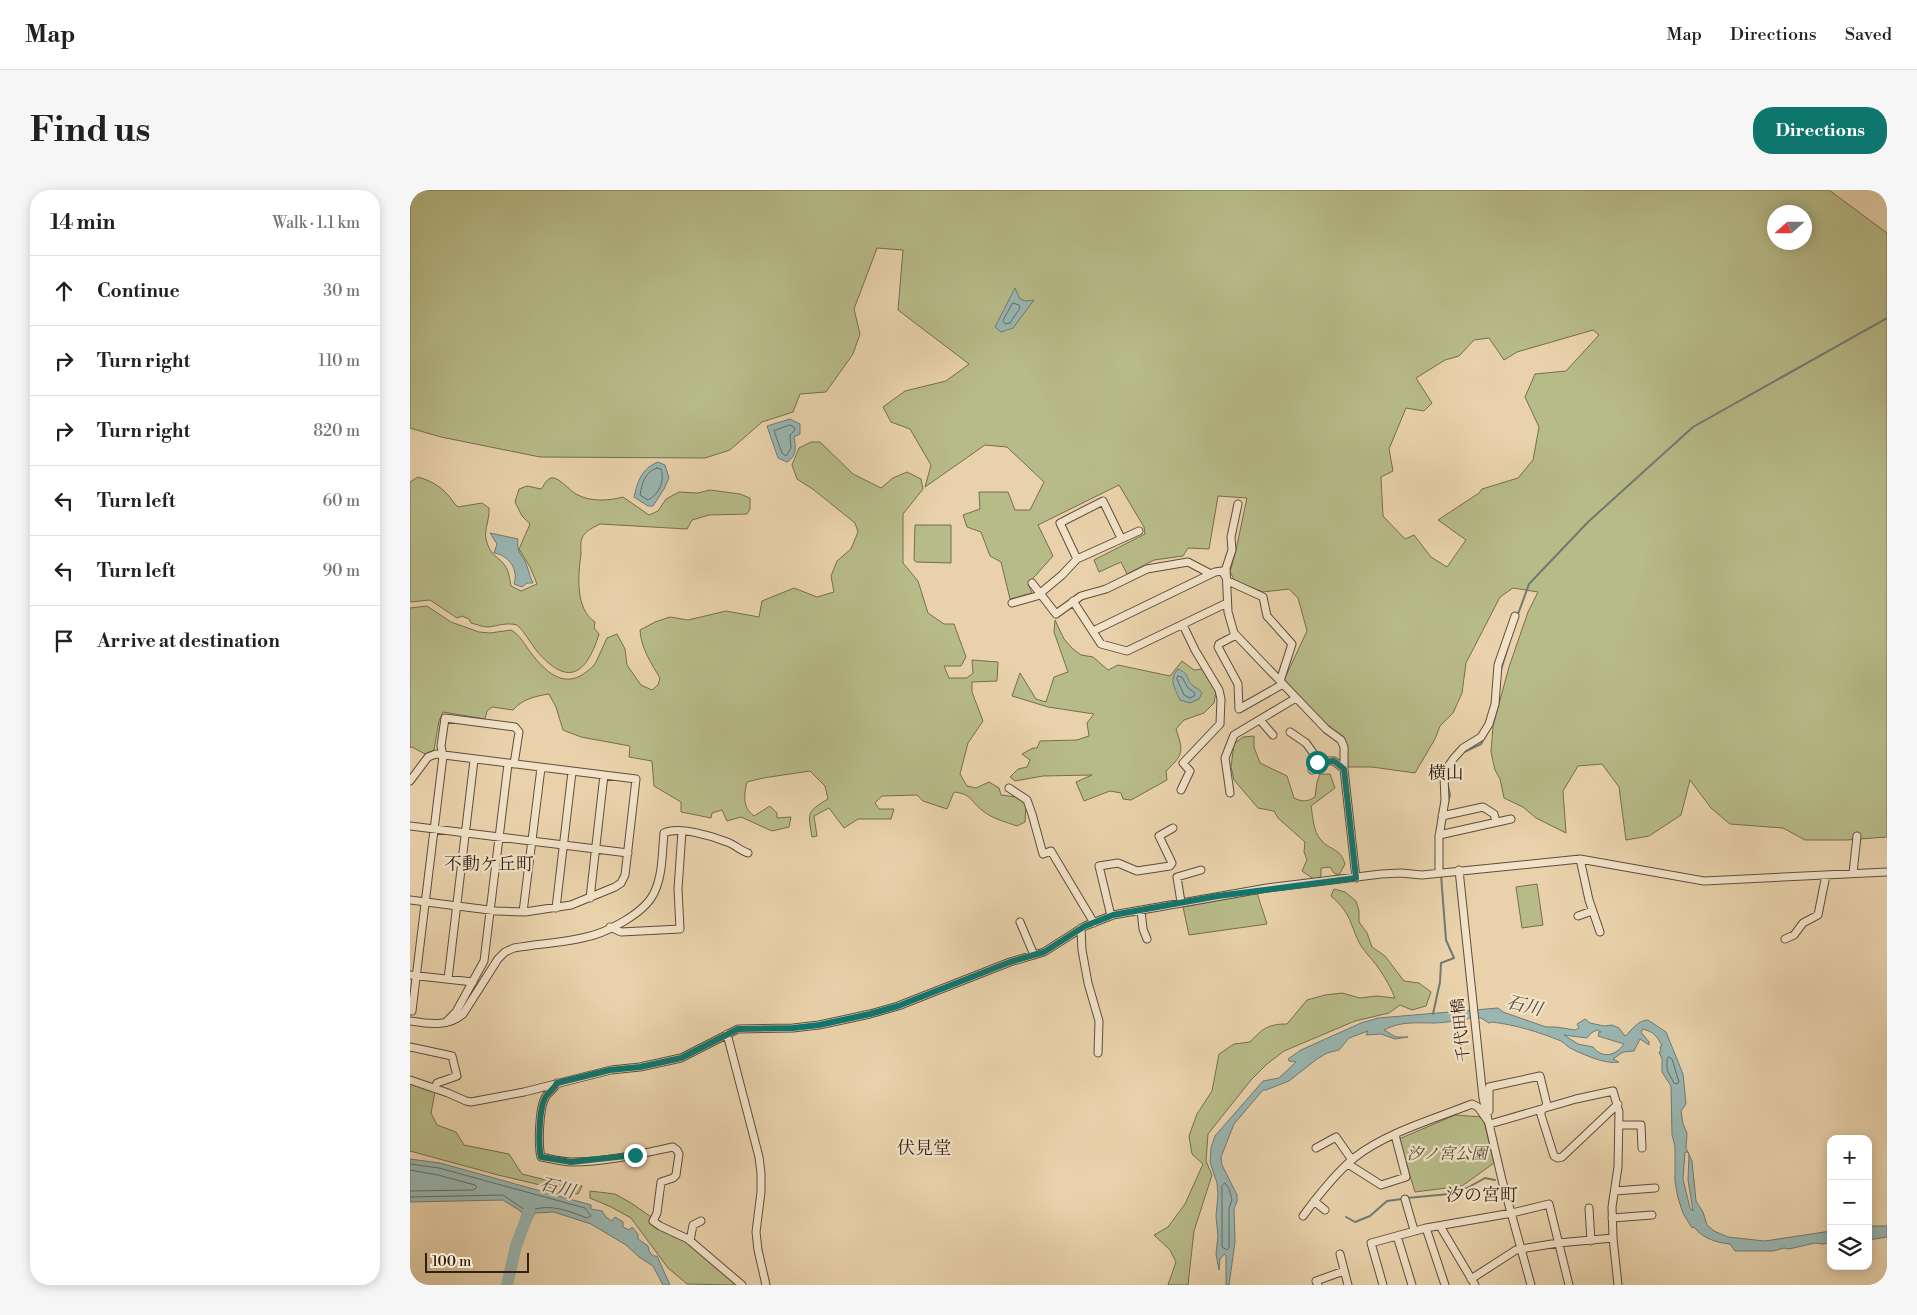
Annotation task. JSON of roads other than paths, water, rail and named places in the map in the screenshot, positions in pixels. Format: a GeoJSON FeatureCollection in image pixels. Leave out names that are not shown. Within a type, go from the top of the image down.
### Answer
{"type":"FeatureCollection","features":[{"type":"Feature","properties":{"kind":"street"},"geometry":{"type":"LineString","coordinates":[[1077,559],[1060,522],[1103,501],[1121,538]]}},
{"type":"Feature","properties":{"kind":"street"},"geometry":{"type":"LineString","coordinates":[[1238,504],[1231,537],[1232,550],[1226,568],[1228,612],[1236,635],[1326,729],[1340,740],[1344,747],[1344,769],[1356,878]]}},
{"type":"Feature","properties":{"kind":"street"},"geometry":{"type":"LineString","coordinates":[[1012,603],[1040,594],[1077,559],[1139,531]]}},
{"type":"Feature","properties":{"kind":"street"},"geometry":{"type":"LineString","coordinates":[[1032,583],[1056,614],[1081,596],[1106,589],[1147,569],[1188,562],[1211,574]]}},
{"type":"Feature","properties":{"kind":"street"},"geometry":{"type":"LineString","coordinates":[[1093,632],[1211,574],[1222,571],[1228,581],[1262,597],[1267,616],[1292,644],[1281,682],[1239,709],[1238,684],[1218,647],[1219,644],[1236,635]]}},
{"type":"Feature","properties":{"kind":"street"},"geometry":{"type":"LineString","coordinates":[[1073,601],[1101,644],[1127,652],[1228,603]]}},
{"type":"Feature","properties":{"kind":"street"},"geometry":{"type":"LineString","coordinates":[[1438,873],[1439,835],[1446,800],[1444,776],[1447,768],[1464,748],[1481,737],[1489,724],[1495,704],[1498,665],[1514,616]]}},
{"type":"Feature","properties":{"kind":"street"},"geometry":{"type":"LineString","coordinates":[[1181,790],[1190,771],[1183,764],[1220,724],[1221,698],[1183,625]]}},
{"type":"Feature","properties":{"kind":"street"},"geometry":{"type":"LineString","coordinates":[[1230,793],[1225,758],[1234,735],[1296,698]]}},
{"type":"Feature","properties":{"kind":"street"},"geometry":{"type":"LineString","coordinates":[[410,1011],[412,1011],[413,975],[425,902],[443,756],[441,746],[444,718],[515,727],[519,732],[511,764],[499,836],[484,961],[456,1012],[445,1022]]}},
{"type":"Feature","properties":{"kind":"street"},"geometry":{"type":"LineString","coordinates":[[1260,720],[1273,735]]}},
{"type":"Feature","properties":{"kind":"street"},"geometry":{"type":"LineString","coordinates":[[1290,732],[1306,743],[1319,761]]}},
{"type":"Feature","properties":{"kind":"street"},"geometry":{"type":"LineString","coordinates":[[410,781],[428,757],[436,754],[636,780],[626,875],[621,883],[590,898],[556,908],[523,912],[410,900]]}},
{"type":"Feature","properties":{"kind":"street"},"geometry":{"type":"LineString","coordinates":[[448,980],[474,760]]}},
{"type":"Feature","properties":{"kind":"street"},"geometry":{"type":"LineString","coordinates":[[1319,761],[1334,761],[1344,769]]}},
{"type":"Feature","properties":{"kind":"street"},"geometry":{"type":"LineString","coordinates":[[1312,770],[1319,761]]}},
{"type":"Feature","properties":{"kind":"street"},"geometry":{"type":"LineString","coordinates":[[523,912],[541,768]]}},
{"type":"Feature","properties":{"kind":"street"},"geometry":{"type":"LineString","coordinates":[[556,908],[572,772]]}},
{"type":"Feature","properties":{"kind":"street"},"geometry":{"type":"LineString","coordinates":[[590,898],[604,775]]}},
{"type":"Feature","properties":{"kind":"street"},"geometry":{"type":"LineString","coordinates":[[1009,788],[1027,800],[1043,854],[1052,851],[1094,922]]}},
{"type":"Feature","properties":{"kind":"street"},"geometry":{"type":"LineString","coordinates":[[1442,816],[1484,807],[1494,814],[1496,822]]}},
{"type":"Feature","properties":{"kind":"street"},"geometry":{"type":"LineString","coordinates":[[1439,835],[1511,819]]}},
{"type":"Feature","properties":{"kind":"street"},"geometry":{"type":"LineString","coordinates":[[410,826],[628,852]]}},
{"type":"Feature","properties":{"kind":"street"},"geometry":{"type":"LineString","coordinates":[[1111,916],[1099,866],[1118,863],[1137,870],[1170,866],[1172,863],[1159,836],[1173,828]]}},
{"type":"Feature","properties":{"kind":"street"},"geometry":{"type":"LineString","coordinates":[[410,1021],[429,1024],[445,1022],[454,1020],[463,1014],[492,968],[505,952],[514,948],[584,938],[637,914],[650,901],[655,891],[659,878],[664,833],[670,830],[708,835],[728,842],[735,848],[748,853]]}},
{"type":"Feature","properties":{"kind":"street"},"geometry":{"type":"LineString","coordinates":[[610,927],[621,932],[680,929],[678,889],[682,831]]}},
{"type":"Feature","properties":{"kind":"street"},"geometry":{"type":"LineString","coordinates":[[1853,873],[1857,836]]}},
{"type":"Feature","properties":{"kind":"street"},"geometry":{"type":"LineString","coordinates":[[410,1080],[435,1088],[466,1102],[471,1102],[524,1092],[610,1070],[640,1067],[681,1058],[742,1028],[793,1028],[819,1025],[898,1006],[1010,962],[1044,952],[1081,928],[1111,916],[1268,888],[1401,873],[1422,875],[1580,858],[1704,881],[1887,872]]}},
{"type":"Feature","properties":{"kind":"street"},"geometry":{"type":"LineString","coordinates":[[1580,858],[1592,911],[1600,932]]}},
{"type":"Feature","properties":{"kind":"street"},"geometry":{"type":"LineString","coordinates":[[1182,902],[1176,877],[1201,870]]}},
{"type":"Feature","properties":{"kind":"street","name":"千代田橋"},"geometry":{"type":"LineString","coordinates":[[1459,870],[1480,1077],[1489,1120]]}},
{"type":"Feature","properties":{"kind":"street"},"geometry":{"type":"LineString","coordinates":[[1785,939],[1794,935],[1803,923],[1818,915],[1826,875]]}},
{"type":"Feature","properties":{"kind":"street"},"geometry":{"type":"LineString","coordinates":[[1141,910],[1143,929],[1147,939]]}},
{"type":"Feature","properties":{"kind":"street"},"geometry":{"type":"LineString","coordinates":[[1578,916],[1592,911]]}},
{"type":"Feature","properties":{"kind":"street"},"geometry":{"type":"LineString","coordinates":[[1020,922],[1034,955]]}},
{"type":"Feature","properties":{"kind":"street"},"geometry":{"type":"LineString","coordinates":[[1081,928],[1082,950],[1088,983],[1099,1020],[1098,1053]]}},
{"type":"Feature","properties":{"kind":"street"},"geometry":{"type":"LineString","coordinates":[[413,975],[473,982]]}},
{"type":"Feature","properties":{"kind":"street"},"geometry":{"type":"LineString","coordinates":[[727,1034],[759,1157],[761,1192],[756,1232],[766,1285]]}},
{"type":"Feature","properties":{"kind":"street"},"geometry":{"type":"LineString","coordinates":[[410,1047],[452,1056],[457,1076],[437,1083],[435,1088]]}},
{"type":"Feature","properties":{"kind":"street"},"geometry":{"type":"LineString","coordinates":[[1531,1285],[1489,1120],[1489,1087],[1540,1076],[1547,1105],[1541,1111]]}},
{"type":"Feature","properties":{"kind":"street"},"geometry":{"type":"LineString","coordinates":[[557,1083],[553,1091],[545,1098],[539,1130],[541,1157],[571,1162],[600,1160],[623,1158],[673,1147],[679,1154],[676,1175],[661,1182],[657,1213],[653,1221],[690,1241],[742,1285]]}},
{"type":"Feature","properties":{"kind":"street"},"geometry":{"type":"LineString","coordinates":[[1489,1120],[1541,1111],[1613,1091],[1618,1104],[1619,1125],[1618,1167],[1612,1218],[1612,1238],[1618,1285]]}},
{"type":"Feature","properties":{"kind":"street"},"geometry":{"type":"LineString","coordinates":[[1304,1216],[1314,1201],[1350,1162],[1365,1150],[1395,1135],[1472,1104],[1478,1107],[1489,1120]]}},
{"type":"Feature","properties":{"kind":"street"},"geometry":{"type":"LineString","coordinates":[[1541,1111],[1554,1156],[1558,1158],[1562,1157],[1618,1104]]}},
{"type":"Feature","properties":{"kind":"street"},"geometry":{"type":"LineString","coordinates":[[1619,1125],[1641,1125],[1640,1144]]}},
{"type":"Feature","properties":{"kind":"street"},"geometry":{"type":"LineString","coordinates":[[1316,1148],[1336,1137],[1350,1162],[1381,1185],[1406,1178],[1395,1135]]}},
{"type":"Feature","properties":{"kind":"street"},"geometry":{"type":"LineString","coordinates":[[1615,1191],[1642,1193],[1655,1188]]}},
{"type":"Feature","properties":{"kind":"street"},"geometry":{"type":"LineString","coordinates":[[1405,1200],[1414,1230]]}},
{"type":"Feature","properties":{"kind":"street"},"geometry":{"type":"LineString","coordinates":[[1314,1201],[1325,1210]]}},
{"type":"Feature","properties":{"kind":"street"},"geometry":{"type":"LineString","coordinates":[[1383,1285],[1371,1243],[1414,1230],[1549,1204],[1568,1285]]}},
{"type":"Feature","properties":{"kind":"street"},"geometry":{"type":"LineString","coordinates":[[1589,1208],[1591,1241]]}},
{"type":"Feature","properties":{"kind":"street"},"geometry":{"type":"LineString","coordinates":[[1612,1218],[1638,1220],[1652,1215]]}},
{"type":"Feature","properties":{"kind":"street"},"geometry":{"type":"LineString","coordinates":[[690,1241],[693,1224],[701,1221]]}},
{"type":"Feature","properties":{"kind":"street"},"geometry":{"type":"LineString","coordinates":[[1440,1226],[1473,1282],[1516,1250],[1558,1243],[1612,1238]]}},
{"type":"Feature","properties":{"kind":"street"},"geometry":{"type":"LineString","coordinates":[[1426,1228],[1445,1285]]}},
{"type":"Feature","properties":{"kind":"street"},"geometry":{"type":"LineString","coordinates":[[1397,1236],[1412,1285]]}},
{"type":"Feature","properties":{"kind":"street"},"geometry":{"type":"LineString","coordinates":[[1340,1254],[1348,1285]]}},
{"type":"Feature","properties":{"kind":"street"},"geometry":{"type":"LineString","coordinates":[[1318,1285],[1316,1281],[1344,1271]]}},
{"type":"Feature","properties":{"kind":"water"},"geometry":{"type":"Polygon","coordinates":[[[1015,288],[1020,299],[1026,301],[1034,300],[1013,328],[1001,332],[995,327],[1015,288]]]}},
{"type":"Feature","properties":{"kind":"water"},"geometry":{"type":"Polygon","coordinates":[[[790,419],[800,424],[800,434],[794,437],[794,454],[787,462],[778,458],[767,426],[790,419]]]}},
{"type":"Feature","properties":{"kind":"water"},"geometry":{"type":"Polygon","coordinates":[[[658,462],[665,465],[669,478],[653,506],[648,506],[634,497],[644,472],[658,462]]]}},
{"type":"Feature","properties":{"kind":"water"},"geometry":{"type":"Polygon","coordinates":[[[490,533],[518,539],[519,551],[533,583],[527,583],[522,587],[514,584],[515,574],[512,564],[504,557],[494,553],[497,544],[490,533]]]}},
{"type":"Feature","properties":{"kind":"water"},"geometry":{"type":"Polygon","coordinates":[[[1178,669],[1185,673],[1190,683],[1201,691],[1199,699],[1190,703],[1180,700],[1173,680],[1178,669]]]}},
{"type":"Feature","properties":{"kind":"water"},"geometry":{"type":"Polygon","coordinates":[[[1498,1008],[1503,1012],[1546,1027],[1575,1030],[1579,1028],[1577,1024],[1585,1019],[1590,1023],[1604,1026],[1612,1025],[1619,1028],[1625,1036],[1638,1023],[1648,1020],[1666,1032],[1683,1074],[1686,1104],[1681,1111],[1687,1133],[1686,1148],[1688,1152],[1685,1152],[1683,1179],[1690,1208],[1693,1211],[1688,1180],[1689,1155],[1692,1161],[1696,1201],[1703,1212],[1707,1225],[1714,1231],[1728,1237],[1765,1241],[1827,1232],[1827,1243],[1815,1243],[1773,1251],[1735,1251],[1730,1244],[1710,1239],[1694,1227],[1692,1228],[1683,1213],[1678,1198],[1675,1181],[1675,1146],[1672,1135],[1671,1086],[1662,1072],[1662,1059],[1659,1052],[1662,1046],[1653,1033],[1643,1029],[1641,1032],[1649,1042],[1649,1045],[1640,1039],[1634,1051],[1623,1052],[1613,1059],[1619,1062],[1614,1063],[1587,1056],[1570,1048],[1561,1041],[1536,1032],[1510,1025],[1489,1023],[1481,1018],[1467,1018],[1467,1020],[1443,1023],[1402,1024],[1384,1030],[1396,1037],[1408,1037],[1395,1039],[1381,1034],[1366,1035],[1368,1031],[1349,1038],[1339,1050],[1327,1053],[1317,1059],[1289,1081],[1263,1090],[1234,1124],[1221,1157],[1222,1165],[1237,1195],[1237,1202],[1234,1208],[1235,1242],[1229,1285],[1226,1285],[1226,1256],[1224,1254],[1220,1259],[1219,1270],[1216,1254],[1218,1195],[1217,1183],[1210,1162],[1211,1148],[1215,1136],[1263,1081],[1279,1078],[1296,1062],[1289,1061],[1288,1059],[1301,1050],[1361,1023],[1378,1018],[1498,1008]],[[1597,1030],[1591,1033],[1587,1038],[1564,1035],[1578,1044],[1593,1047],[1605,1054],[1617,1051],[1624,1044],[1598,1036],[1599,1032],[1601,1032],[1597,1030]]]}},
{"type":"Feature","properties":{"kind":"water"},"geometry":{"type":"Polygon","coordinates":[[[410,1159],[440,1163],[591,1205],[591,1209],[602,1211],[612,1221],[615,1217],[623,1222],[623,1227],[629,1230],[632,1227],[638,1234],[638,1239],[648,1246],[653,1256],[657,1256],[670,1285],[663,1285],[653,1266],[626,1245],[591,1224],[554,1212],[535,1213],[528,1227],[522,1226],[522,1212],[503,1200],[410,1202],[410,1159]]]}},
{"type":"Feature","properties":{"kind":"water"},"geometry":{"type":"Polygon","coordinates":[[[1872,1226],[1887,1226],[1887,1237],[1872,1239],[1872,1226]]]}},
{"type":"Feature","properties":{"kind":"waterway"},"geometry":{"type":"LineString","coordinates":[[1517,617],[1529,584],[1588,522],[1693,427],[1887,318]]}},
{"type":"Feature","properties":{"kind":"waterway"},"geometry":{"type":"LineString","coordinates":[[1501,670],[1509,643]]}},
{"type":"Feature","properties":{"kind":"waterway"},"geometry":{"type":"LineString","coordinates":[[1499,689],[1500,677]]}},
{"type":"Feature","properties":{"kind":"waterway"},"geometry":{"type":"LineString","coordinates":[[1464,752],[1481,744],[1491,726]]}},
{"type":"Feature","properties":{"kind":"waterway"},"geometry":{"type":"LineString","coordinates":[[1447,781],[1450,795],[1447,806]]}},
{"type":"Feature","properties":{"kind":"waterway"},"geometry":{"type":"LineString","coordinates":[[1433,1014],[1440,982],[1441,963],[1454,958],[1446,940],[1441,875]]}},
{"type":"Feature","properties":{"kind":"waterway"},"geometry":{"type":"LineString","coordinates":[[1407,1198],[1449,1194],[1467,1188],[1485,1178],[1495,1180]]}},
{"type":"Feature","properties":{"kind":"waterway"},"geometry":{"type":"LineString","coordinates":[[1346,1217],[1355,1222],[1370,1216],[1387,1201],[1402,1199]]}},
{"type":"Feature","properties":{"kind":"waterway"},"geometry":{"type":"LineString","coordinates":[[507,1285],[516,1246],[529,1211]]}},
{"type":"Feature","properties":{"kind":"district","name":"横山"},"geometry":{"type":"Point","coordinates":[1446,773]}},
{"type":"Feature","properties":{"kind":"district","name":"不動ケ丘町"},"geometry":{"type":"Point","coordinates":[489,864]}},
{"type":"Feature","properties":{"kind":"district","name":"伏見堂"},"geometry":{"type":"Point","coordinates":[924,1148]}},
{"type":"Feature","properties":{"kind":"district","name":"汐の宮町"},"geometry":{"type":"Point","coordinates":[1482,1195]}},
{"type":"Feature","properties":{"kind":"water label","name":"石川"},"geometry":{"type":"Point","coordinates":[1524,1006]}},
{"type":"Feature","properties":{"kind":"water label","name":"石川"},"geometry":{"type":"Point","coordinates":[557,1188]}},
{"type":"Feature","properties":{"kind":"park label","name":"汐ノ宮公園"},"geometry":{"type":"Point","coordinates":[1447,1154]}}]}
